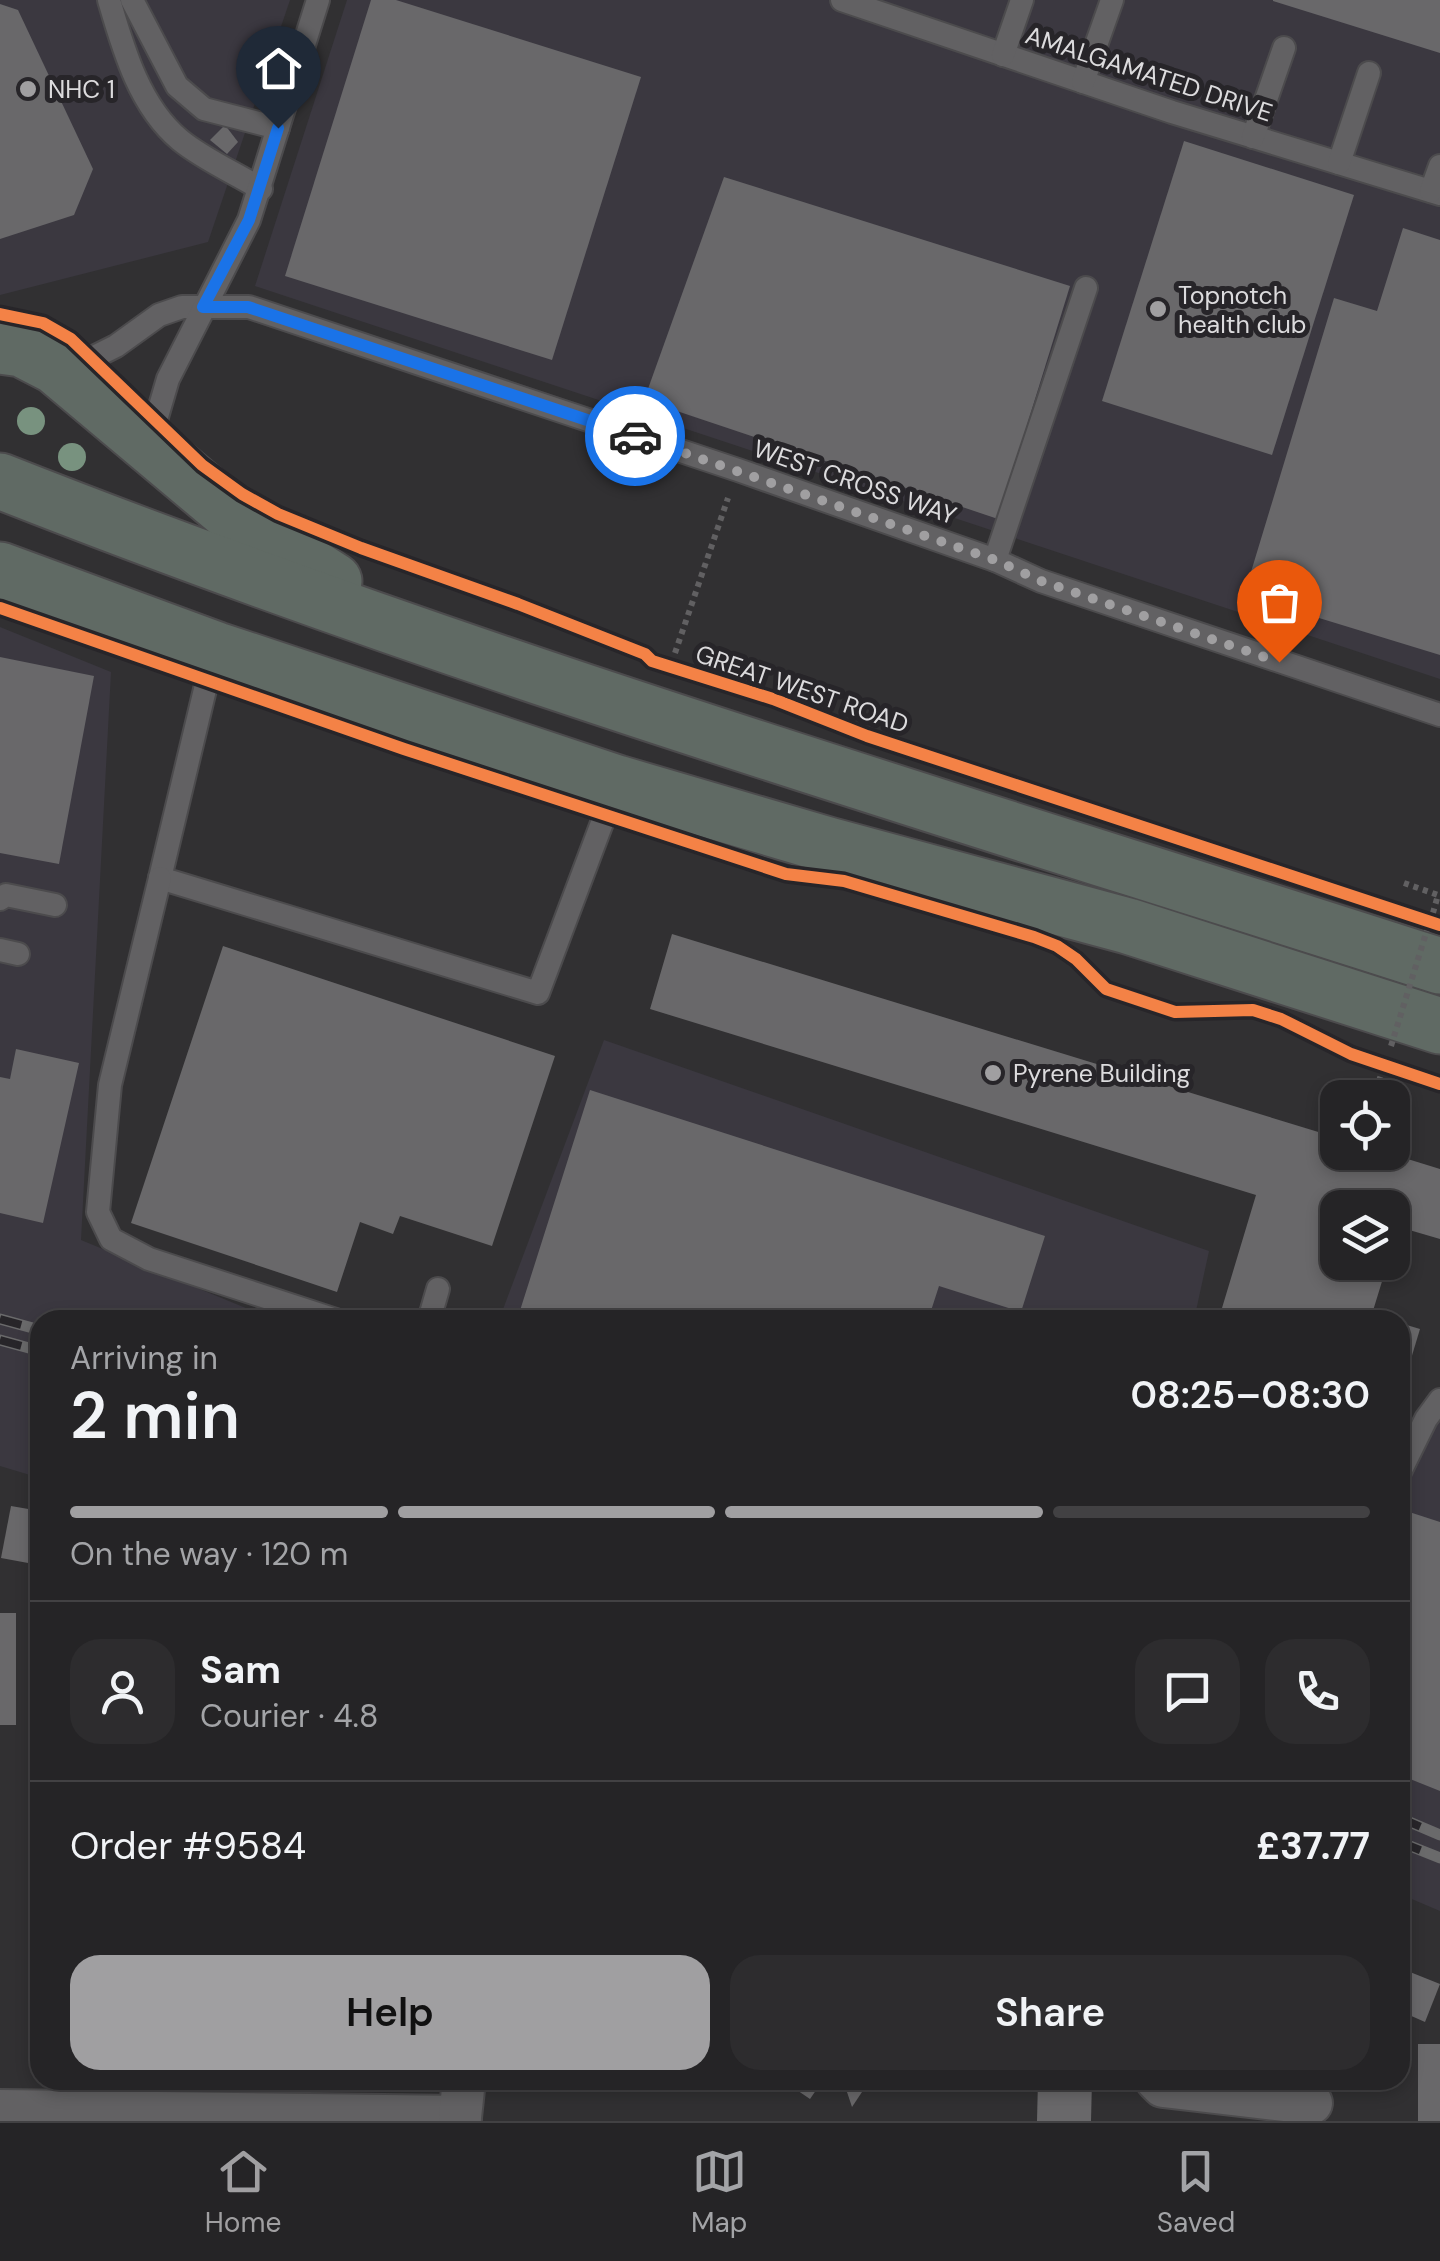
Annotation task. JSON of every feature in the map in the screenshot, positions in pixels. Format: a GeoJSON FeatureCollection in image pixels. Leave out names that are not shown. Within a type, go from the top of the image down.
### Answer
{"type":"FeatureCollection","features":[{"type":"Feature","properties":{"kind":"highway"},"geometry":{"type":"LineString","coordinates":[[0,346],[22,349],[55,366],[236,518],[296,559],[447,646]]}},
{"type":"Feature","properties":{"kind":"highway"},"geometry":{"type":"LineString","coordinates":[[0,481],[142,537],[447,646],[1433,935]]}},
{"type":"Feature","properties":{"kind":"highway"},"geometry":{"type":"LineString","coordinates":[[0,570],[217,650],[617,783],[828,845],[1063,907],[1440,1026]]}},
{"type":"Feature","properties":{"kind":"street"},"geometry":{"type":"LineString","coordinates":[[1200,2090],[1311,2102]]}},
{"type":"Feature","properties":{"kind":"street"},"geometry":{"type":"LineString","coordinates":[[0,2111],[463,2106]]}},
{"type":"Feature","properties":{"kind":"lane"},"geometry":{"type":"LineString","coordinates":[[110,0],[123,47],[150,105],[179,140],[261,189]]}},
{"type":"Feature","properties":{"kind":"lane"},"geometry":{"type":"LineString","coordinates":[[132,0],[177,86],[204,109],[278,128]]}},
{"type":"Feature","properties":{"kind":"lane"},"geometry":{"type":"LineString","coordinates":[[166,462],[156,420],[168,378],[249,220],[318,0]]}},
{"type":"Feature","properties":{"kind":"lane","name":"AMALGAMATED DRIVE"},"geometry":{"type":"LineString","coordinates":[[842,0],[1083,82],[1435,192]]}},
{"type":"Feature","properties":{"kind":"lane"},"geometry":{"type":"LineString","coordinates":[[1004,55],[1022,0]]}},
{"type":"Feature","properties":{"kind":"lane"},"geometry":{"type":"LineString","coordinates":[[1083,82],[1112,0]]}},
{"type":"Feature","properties":{"kind":"lane"},"geometry":{"type":"LineString","coordinates":[[1253,137],[1284,48]]}},
{"type":"Feature","properties":{"kind":"lane"},"geometry":{"type":"LineString","coordinates":[[1338,163],[1369,72]]}},
{"type":"Feature","properties":{"kind":"lane"},"geometry":{"type":"LineString","coordinates":[[1435,192],[1440,166]]}},
{"type":"Feature","properties":{"kind":"lane"},"geometry":{"type":"LineString","coordinates":[[995,560],[1086,288]]}},
{"type":"Feature","properties":{"kind":"lane","name":"WEST CROSS WAY"},"geometry":{"type":"LineString","coordinates":[[55,366],[92,358],[116,346],[159,314],[182,307],[248,307],[1440,715]]}},
{"type":"Feature","properties":{"kind":"lane"},"geometry":{"type":"LineString","coordinates":[[217,650],[206,681],[110,1085],[98,1212],[111,1239],[148,1259],[305,1310]]}},
{"type":"Feature","properties":{"kind":"lane"},"geometry":{"type":"LineString","coordinates":[[160,878],[538,994],[617,783]]}},
{"type":"Feature","properties":{"kind":"lane"},"geometry":{"type":"LineString","coordinates":[[0,899],[6,895],[55,905]]}},
{"type":"Feature","properties":{"kind":"lane"},"geometry":{"type":"LineString","coordinates":[[432,1310],[438,1289]]}},
{"type":"Feature","properties":{"kind":"lane"},"geometry":{"type":"LineString","coordinates":[[1410,1448],[1440,1400]]}},
{"type":"Feature","properties":{"kind":"path"},"geometry":{"type":"LineString","coordinates":[[675,653],[720,520]]}},
{"type":"Feature","properties":{"kind":"path"},"geometry":{"type":"LineString","coordinates":[[1404,883],[1438,894],[1436,902]]}},
{"type":"Feature","properties":{"kind":"path"},"geometry":{"type":"LineString","coordinates":[[1380,1080],[1433,935]]}},
{"type":"Feature","properties":{"kind":"shaded area"},"geometry":{"type":"Polygon","coordinates":[[[0,0],[290,0],[208,242],[0,295],[0,0]]]}},
{"type":"Feature","properties":{"kind":"shaded area"},"geometry":{"type":"Polygon","coordinates":[[[347,0],[1440,0],[1440,679],[255,286],[347,0]]]}},
{"type":"Feature","properties":{"kind":"shaded area"},"geometry":{"type":"Polygon","coordinates":[[[0,627],[111,672],[81,1240],[251,1310],[30,1310],[30,1475],[0,1466],[0,627]]]}},
{"type":"Feature","properties":{"kind":"shaded area"},"geometry":{"type":"Polygon","coordinates":[[[604,1040],[1209,1251],[1196,1310],[503,1310],[604,1040]]]}},
{"type":"Feature","properties":{"kind":"shaded area"},"geometry":{"type":"Polygon","coordinates":[[[1440,1391],[1440,1911],[1410,1898],[1410,1449],[1418,1451],[1440,1391]]]}},
{"type":"Feature","properties":{"kind":"building"},"geometry":{"type":"Polygon","coordinates":[[[371,0],[396,0],[641,77],[552,360],[285,276],[371,0]]]}},
{"type":"Feature","properties":{"kind":"building"},"geometry":{"type":"Polygon","coordinates":[[[1273,0],[1440,0],[1440,53],[1273,1],[1273,0]]]}},
{"type":"Feature","properties":{"kind":"building","name":"NHC 1"},"geometry":{"type":"Polygon","coordinates":[[[0,4],[18,10],[93,169],[74,215],[0,239],[0,4]]]}},
{"type":"Feature","properties":{"kind":"building"},"geometry":{"type":"Polygon","coordinates":[[[225,125],[238,142],[227,154],[210,140],[225,125]]]}},
{"type":"Feature","properties":{"kind":"building"},"geometry":{"type":"Polygon","coordinates":[[[1184,141],[1354,195],[1272,455],[1102,401],[1184,141]]]}},
{"type":"Feature","properties":{"kind":"building"},"geometry":{"type":"Polygon","coordinates":[[[724,177],[1070,286],[998,519],[644,400],[724,177]]]}},
{"type":"Feature","properties":{"kind":"building"},"geometry":{"type":"Polygon","coordinates":[[[1403,228],[1440,240],[1440,655],[1244,595],[1334,298],[1377,311],[1403,228]]]}},
{"type":"Feature","properties":{"kind":"building"},"geometry":{"type":"Polygon","coordinates":[[[0,657],[94,676],[59,864],[0,853],[0,657]]]}},
{"type":"Feature","properties":{"kind":"building","name":"Pyrene Building"},"geometry":{"type":"Polygon","coordinates":[[[672,934],[1320,1132],[1320,1170],[1410,1170],[1410,1160],[1440,1169],[1440,1239],[1410,1230],[1410,1190],[1320,1190],[1320,1280],[1382,1280],[1373,1310],[1221,1310],[1256,1195],[650,1009],[672,934]]]}},
{"type":"Feature","properties":{"kind":"building"},"geometry":{"type":"Polygon","coordinates":[[[223,946],[555,1056],[492,1246],[400,1216],[393,1234],[360,1222],[337,1292],[131,1223],[223,946]]]}},
{"type":"Feature","properties":{"kind":"building"},"geometry":{"type":"Polygon","coordinates":[[[16,1049],[79,1063],[43,1223],[0,1213],[0,1077],[10,1079],[16,1049]]]}},
{"type":"Feature","properties":{"kind":"building"},"geometry":{"type":"Polygon","coordinates":[[[590,1090],[1045,1236],[1022,1310],[939,1286],[931,1310],[520,1310],[590,1090]]]}},
{"type":"Feature","properties":{"kind":"building"},"geometry":{"type":"Polygon","coordinates":[[[1410,1326],[1420,1329],[1410,1362],[1410,1326]]]}},
{"type":"Feature","properties":{"kind":"building"},"geometry":{"type":"Polygon","coordinates":[[[11,1506],[30,1509],[30,1563],[1,1558],[11,1506]]]}},
{"type":"Feature","properties":{"kind":"building"},"geometry":{"type":"Polygon","coordinates":[[[1410,1512],[1440,1522],[1440,1791],[1410,1779],[1410,1512]]]}},
{"type":"Feature","properties":{"kind":"building"},"geometry":{"type":"Polygon","coordinates":[[[0,1613],[16,1613],[16,1725],[0,1725],[0,1613]]]}},
{"type":"Feature","properties":{"kind":"building"},"geometry":{"type":"Polygon","coordinates":[[[1410,1972],[1440,1984],[1425,2022],[1410,2015],[1410,1972]]]}},
{"type":"Feature","properties":{"kind":"building"},"geometry":{"type":"Polygon","coordinates":[[[1418,2044],[1440,2044],[1440,2121],[1418,2121],[1418,2044]]]}},
{"type":"Feature","properties":{"kind":"building"},"geometry":{"type":"Polygon","coordinates":[[[797,2090],[816,2090],[810,2099],[797,2090]]]}},
{"type":"Feature","properties":{"kind":"building"},"geometry":{"type":"Polygon","coordinates":[[[846,2090],[863,2090],[852,2107],[846,2090]]]}},
{"type":"Feature","properties":{"kind":"building"},"geometry":{"type":"Polygon","coordinates":[[[1038,2090],[1092,2090],[1091,2121],[1037,2121],[1038,2090]]]}},
{"type":"Feature","properties":{"kind":"railway"},"geometry":{"type":"LineString","coordinates":[[0,1319],[30,1327]]}},
{"type":"Feature","properties":{"kind":"railway"},"geometry":{"type":"LineString","coordinates":[[0,1340],[30,1348]]}},
{"type":"Feature","properties":{"kind":"railway"},"geometry":{"type":"LineString","coordinates":[[1410,1822],[1440,1835]]}},
{"type":"Feature","properties":{"kind":"railway"},"geometry":{"type":"LineString","coordinates":[[1410,1846],[1440,1858]]}},
{"type":"Feature","properties":{"kind":"cycle path","name":"GREAT WEST ROAD"},"geometry":{"type":"LineString","coordinates":[[0,314],[43,323],[71,339],[202,465],[278,514],[518,604],[645,654],[652,661],[1440,925]]}},
{"type":"Feature","properties":{"kind":"cycle path"},"geometry":{"type":"LineString","coordinates":[[0,608],[404,749],[786,874],[844,881],[1034,937],[1076,959],[1106,989],[1175,1012],[1253,1010],[1281,1019],[1351,1054],[1440,1084]]}},
{"type":"Feature","properties":{"kind":"way so far"},"geometry":{"type":"LineString","coordinates":[[635,436],[1279,662]]}},
{"type":"Feature","properties":{"kind":"place","name":"NHC 1"},"geometry":{"type":"Point","coordinates":[28,89]}},
{"type":"Feature","properties":{"kind":"place","name":"Topnotch health club"},"geometry":{"type":"Point","coordinates":[1158,309]}},
{"type":"Feature","properties":{"kind":"place","name":"Pyrene Building"},"geometry":{"type":"Point","coordinates":[993,1073]}},
{"type":"Feature","properties":{"kind":"route"},"geometry":{"type":"LineString","coordinates":[[278,128],[249,220],[203,307],[248,307],[635,436]]}}]}
